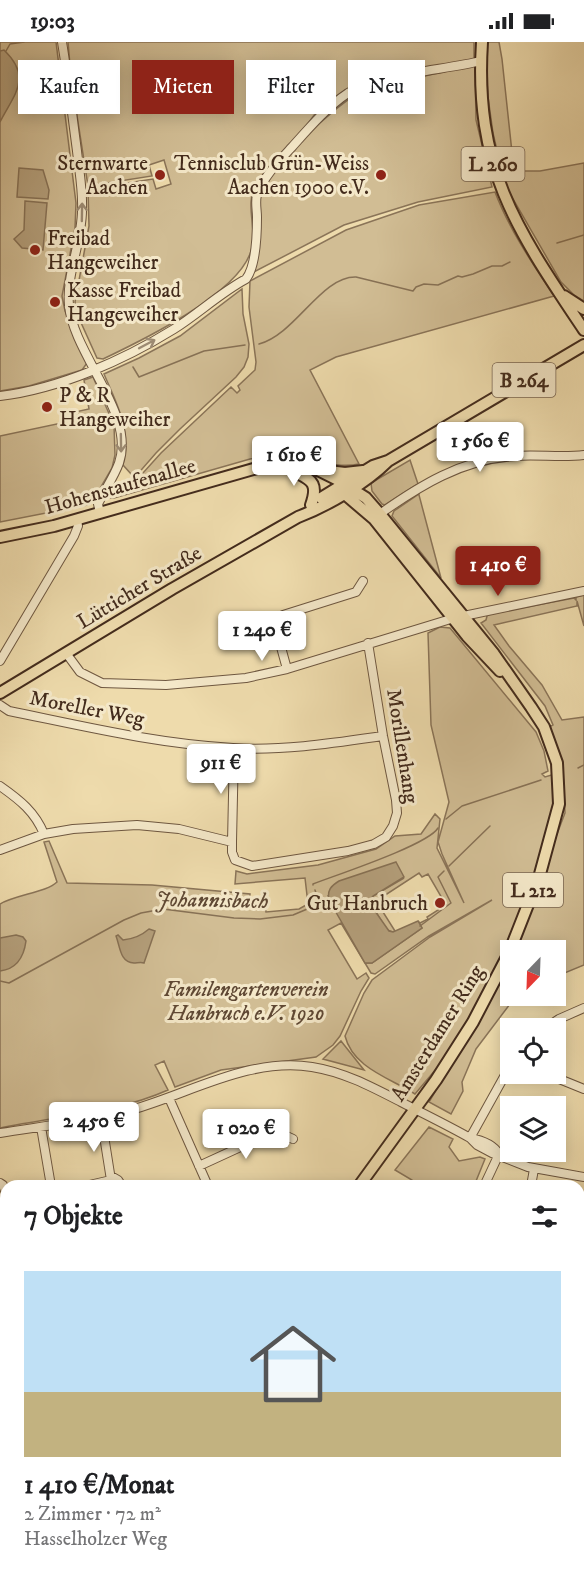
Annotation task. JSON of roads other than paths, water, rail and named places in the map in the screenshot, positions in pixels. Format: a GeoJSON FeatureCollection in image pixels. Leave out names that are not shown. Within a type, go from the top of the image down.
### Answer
{"type":"FeatureCollection","features":[{"type":"Feature","properties":{"kind":"main road","name":"L 260"},"geometry":{"type":"LineString","coordinates":[[482,42],[483,116],[496,176],[519,228],[555,288],[584,330]]}},
{"type":"Feature","properties":{"kind":"main road"},"geometry":{"type":"LineString","coordinates":[[555,288],[584,309]]}},
{"type":"Feature","properties":{"kind":"main road","name":"Lütticher Straße"},"geometry":{"type":"LineString","coordinates":[[0,693],[310,512],[366,471],[388,461],[584,345]]}},
{"type":"Feature","properties":{"kind":"main road","name":"Lütticher Straße"},"geometry":{"type":"LineString","coordinates":[[298,517],[311,505],[377,472],[388,461]]}},
{"type":"Feature","properties":{"kind":"main road","name":"Hohenstaufenallee"},"geometry":{"type":"LineString","coordinates":[[0,537],[100,513],[257,468],[286,467],[297,464],[316,469],[344,488]]}},
{"type":"Feature","properties":{"kind":"main road"},"geometry":{"type":"LineString","coordinates":[[286,467],[312,482],[315,491],[311,505]]}},
{"type":"Feature","properties":{"kind":"main road","name":"Hohenstaufenallee"},"geometry":{"type":"LineString","coordinates":[[286,467],[309,473],[344,488]]}},
{"type":"Feature","properties":{"kind":"main road"},"geometry":{"type":"LineString","coordinates":[[316,469],[338,473],[366,471]]}},
{"type":"Feature","properties":{"kind":"main road","name":"Amsterdamer Ring"},"geometry":{"type":"LineString","coordinates":[[344,488],[377,516],[459,617],[494,654],[519,690],[544,727],[557,763],[559,804],[540,874],[508,953],[473,1022],[436,1080],[363,1180]]}},
{"type":"Feature","properties":{"kind":"street"},"geometry":{"type":"LineString","coordinates":[[62,42],[82,208],[81,228],[69,291],[69,306],[76,330],[119,422],[121,438],[119,463],[98,504],[100,513]]}},
{"type":"Feature","properties":{"kind":"street"},"geometry":{"type":"LineString","coordinates":[[0,396],[26,392],[95,369],[174,329],[246,279],[250,274],[256,244],[256,205],[261,186],[282,158],[316,121],[348,93],[363,85],[389,78],[481,61]]}},
{"type":"Feature","properties":{"kind":"street"},"geometry":{"type":"LineString","coordinates":[[377,516],[442,474],[478,461],[514,456],[571,457],[584,455]]}},
{"type":"Feature","properties":{"kind":"street"},"geometry":{"type":"LineString","coordinates":[[0,661],[74,536],[78,526],[77,519]]}},
{"type":"Feature","properties":{"kind":"street"},"geometry":{"type":"LineString","coordinates":[[287,669],[276,629],[276,620],[283,615],[356,592],[363,581]]}},
{"type":"Feature","properties":{"kind":"street"},"geometry":{"type":"LineString","coordinates":[[66,653],[85,676],[102,683],[166,686],[246,678],[287,669],[459,617],[584,591]]}},
{"type":"Feature","properties":{"kind":"street","name":"Morillenhang"},"geometry":{"type":"LineString","coordinates":[[232,842],[235,860],[252,866],[348,851],[374,844],[386,837],[393,826],[397,807],[368,644]]}},
{"type":"Feature","properties":{"kind":"street","name":"Moreller Weg"},"geometry":{"type":"LineString","coordinates":[[0,705],[9,711],[144,739],[234,748],[320,746],[383,736]]}},
{"type":"Feature","properties":{"kind":"street"},"geometry":{"type":"LineString","coordinates":[[0,850],[44,834],[73,829],[137,825],[179,829],[232,842],[234,748]]}},
{"type":"Feature","properties":{"kind":"street"},"geometry":{"type":"LineString","coordinates":[[0,786],[32,812],[38,819],[44,834]]}},
{"type":"Feature","properties":{"kind":"street"},"geometry":{"type":"LineString","coordinates":[[561,1018],[584,1008]]}},
{"type":"Feature","properties":{"kind":"street"},"geometry":{"type":"LineString","coordinates":[[0,1132],[101,1117],[169,1098],[228,1075],[295,1065],[348,1076],[470,1138],[477,1145],[534,1169],[584,1177]]}},
{"type":"Feature","properties":{"kind":"street"},"geometry":{"type":"LineString","coordinates":[[566,1082],[584,1089]]}},
{"type":"Feature","properties":{"kind":"street"},"geometry":{"type":"LineString","coordinates":[[470,1138],[500,1084]]}},
{"type":"Feature","properties":{"kind":"street"},"geometry":{"type":"LineString","coordinates":[[169,1098],[205,1180]]}},
{"type":"Feature","properties":{"kind":"street"},"geometry":{"type":"LineString","coordinates":[[101,1117],[111,1180]]}},
{"type":"Feature","properties":{"kind":"street"},"geometry":{"type":"LineString","coordinates":[[41,1127],[50,1180]]}},
{"type":"Feature","properties":{"kind":"street"},"geometry":{"type":"LineString","coordinates":[[199,1166],[273,1132],[293,1140]]}},
{"type":"Feature","properties":{"kind":"street"},"geometry":{"type":"LineString","coordinates":[[487,1180],[499,1154]]}},
{"type":"Feature","properties":{"kind":"street"},"geometry":{"type":"LineString","coordinates":[[532,1180],[534,1169]]}},
{"type":"Feature","properties":{"kind":"street"},"geometry":{"type":"LineString","coordinates":[[111,1176],[118,1180]]}},
{"type":"Feature","properties":{"kind":"waterway"},"geometry":{"type":"LineString","coordinates":[[6,51],[10,44],[24,42]]}},
{"type":"Feature","properties":{"kind":"waterway"},"geometry":{"type":"LineString","coordinates":[[557,243],[584,235]]}},
{"type":"Feature","properties":{"kind":"waterway"},"geometry":{"type":"LineString","coordinates":[[259,344],[285,329],[320,295],[343,279],[356,277],[413,291],[424,284],[438,285],[458,276],[462,277],[510,262]]}},
{"type":"Feature","properties":{"kind":"waterway"},"geometry":{"type":"LineString","coordinates":[[133,367],[139,377],[204,351],[245,345]]}},
{"type":"Feature","properties":{"kind":"waterway","name":"Johannisbach"},"geometry":{"type":"LineString","coordinates":[[578,768],[584,765]]}},
{"type":"Feature","properties":{"kind":"waterway","name":"Johannisbach"},"geometry":{"type":"LineString","coordinates":[[446,819],[462,806],[541,780]]}},
{"type":"Feature","properties":{"kind":"waterway"},"geometry":{"type":"LineString","coordinates":[[449,866],[490,826]]}},
{"type":"Feature","properties":{"kind":"waterway","name":"Johannisbach"},"geometry":{"type":"LineString","coordinates":[[313,885],[400,851],[431,835],[438,828]]}},
{"type":"Feature","properties":{"kind":"waterway"},"geometry":{"type":"LineString","coordinates":[[420,926],[451,903],[438,877],[444,871]]}},
{"type":"Feature","properties":{"kind":"waterway","name":"Johannisbach"},"geometry":{"type":"LineString","coordinates":[[0,981],[9,983],[141,913],[163,909],[260,919],[293,915],[319,902],[315,890]]}},
{"type":"Feature","properties":{"kind":"waterway"},"geometry":{"type":"LineString","coordinates":[[320,902],[329,908]]}},
{"type":"Feature","properties":{"kind":"place","name":"Sternwarte Aachen"},"geometry":{"type":"Point","coordinates":[160,175]}},
{"type":"Feature","properties":{"kind":"place","name":"Tennisclub Grün-Weiss Aachen 1900 e.V."},"geometry":{"type":"Point","coordinates":[381,175]}},
{"type":"Feature","properties":{"kind":"place","name":"Freibad Hangeweiher"},"geometry":{"type":"Point","coordinates":[35,250]}},
{"type":"Feature","properties":{"kind":"place","name":"Kasse Freibad Hangeweiher"},"geometry":{"type":"Point","coordinates":[55,302]}},
{"type":"Feature","properties":{"kind":"place","name":"P & R Hangeweiher"},"geometry":{"type":"Point","coordinates":[47,407]}},
{"type":"Feature","properties":{"kind":"place","name":"Gut Hanbruch"},"geometry":{"type":"Point","coordinates":[440,903]}},
{"type":"Feature","properties":{"kind":"park label","name":"Familengartenverein Hanbruch e.V. 1920"},"geometry":{"type":"Point","coordinates":[246,1001]}}]}
